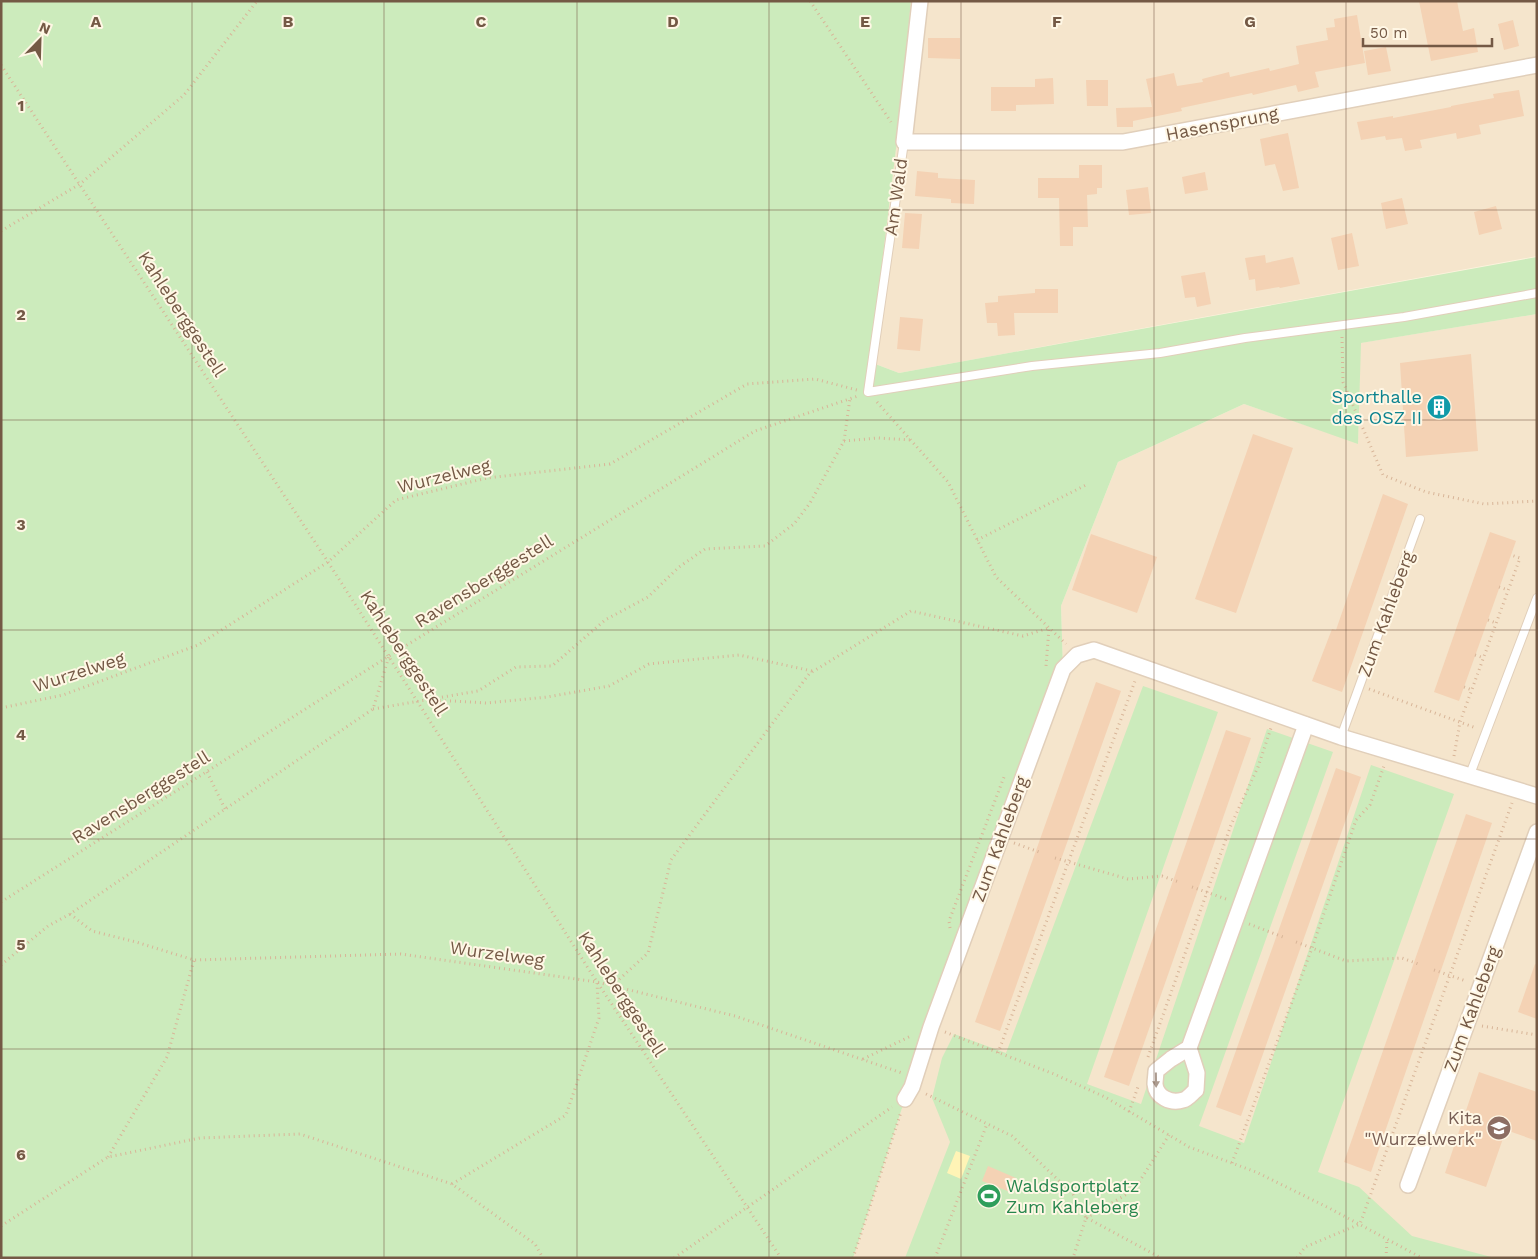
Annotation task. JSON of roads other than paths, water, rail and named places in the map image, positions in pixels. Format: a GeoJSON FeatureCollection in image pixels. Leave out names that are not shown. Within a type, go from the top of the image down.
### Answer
{"type":"FeatureCollection","features":[{"type":"Feature","properties":{"kind":"street","name":"Am Wald"},"geometry":{"type":"LineString","coordinates":[[904,142],[920,1]]}},
{"type":"Feature","properties":{"kind":"street","name":"Hasensprung"},"geometry":{"type":"LineString","coordinates":[[904,142],[1122,142],[1537,65]]}},
{"type":"Feature","properties":{"kind":"street","name":"Zum Kahleberg"},"geometry":{"type":"LineString","coordinates":[[910,1088],[1063,669],[1077,655],[1094,650],[1306,725]]}},
{"type":"Feature","properties":{"kind":"street"},"geometry":{"type":"LineString","coordinates":[[1189,1048],[1306,725],[1469,777],[1537,796]]}},
{"type":"Feature","properties":{"kind":"street","name":"Zum Kahleberg"},"geometry":{"type":"LineString","coordinates":[[1408,1185],[1537,832]]}},
{"type":"Feature","properties":{"kind":"lane","name":"Am Wald"},"geometry":{"type":"LineString","coordinates":[[904,142],[868,392],[1032,366],[1160,353],[1245,338],[1404,317],[1537,293]]}},
{"type":"Feature","properties":{"kind":"lane","name":"Zum Kahleberg"},"geometry":{"type":"LineString","coordinates":[[1341,737],[1420,520]]}},
{"type":"Feature","properties":{"kind":"lane"},"geometry":{"type":"LineString","coordinates":[[1469,777],[1537,598]]}},
{"type":"Feature","properties":{"kind":"place","name":"Sporthalle des OSZ II"},"geometry":{"type":"Point","coordinates":[1439,407]}},
{"type":"Feature","properties":{"kind":"place","name":"Kita \"Wurzelwerk\""},"geometry":{"type":"Point","coordinates":[1499,1128]}},
{"type":"Feature","properties":{"kind":"place","name":"Waldsportplatz Zum Kahleberg"},"geometry":{"type":"Point","coordinates":[989,1196]}}]}
